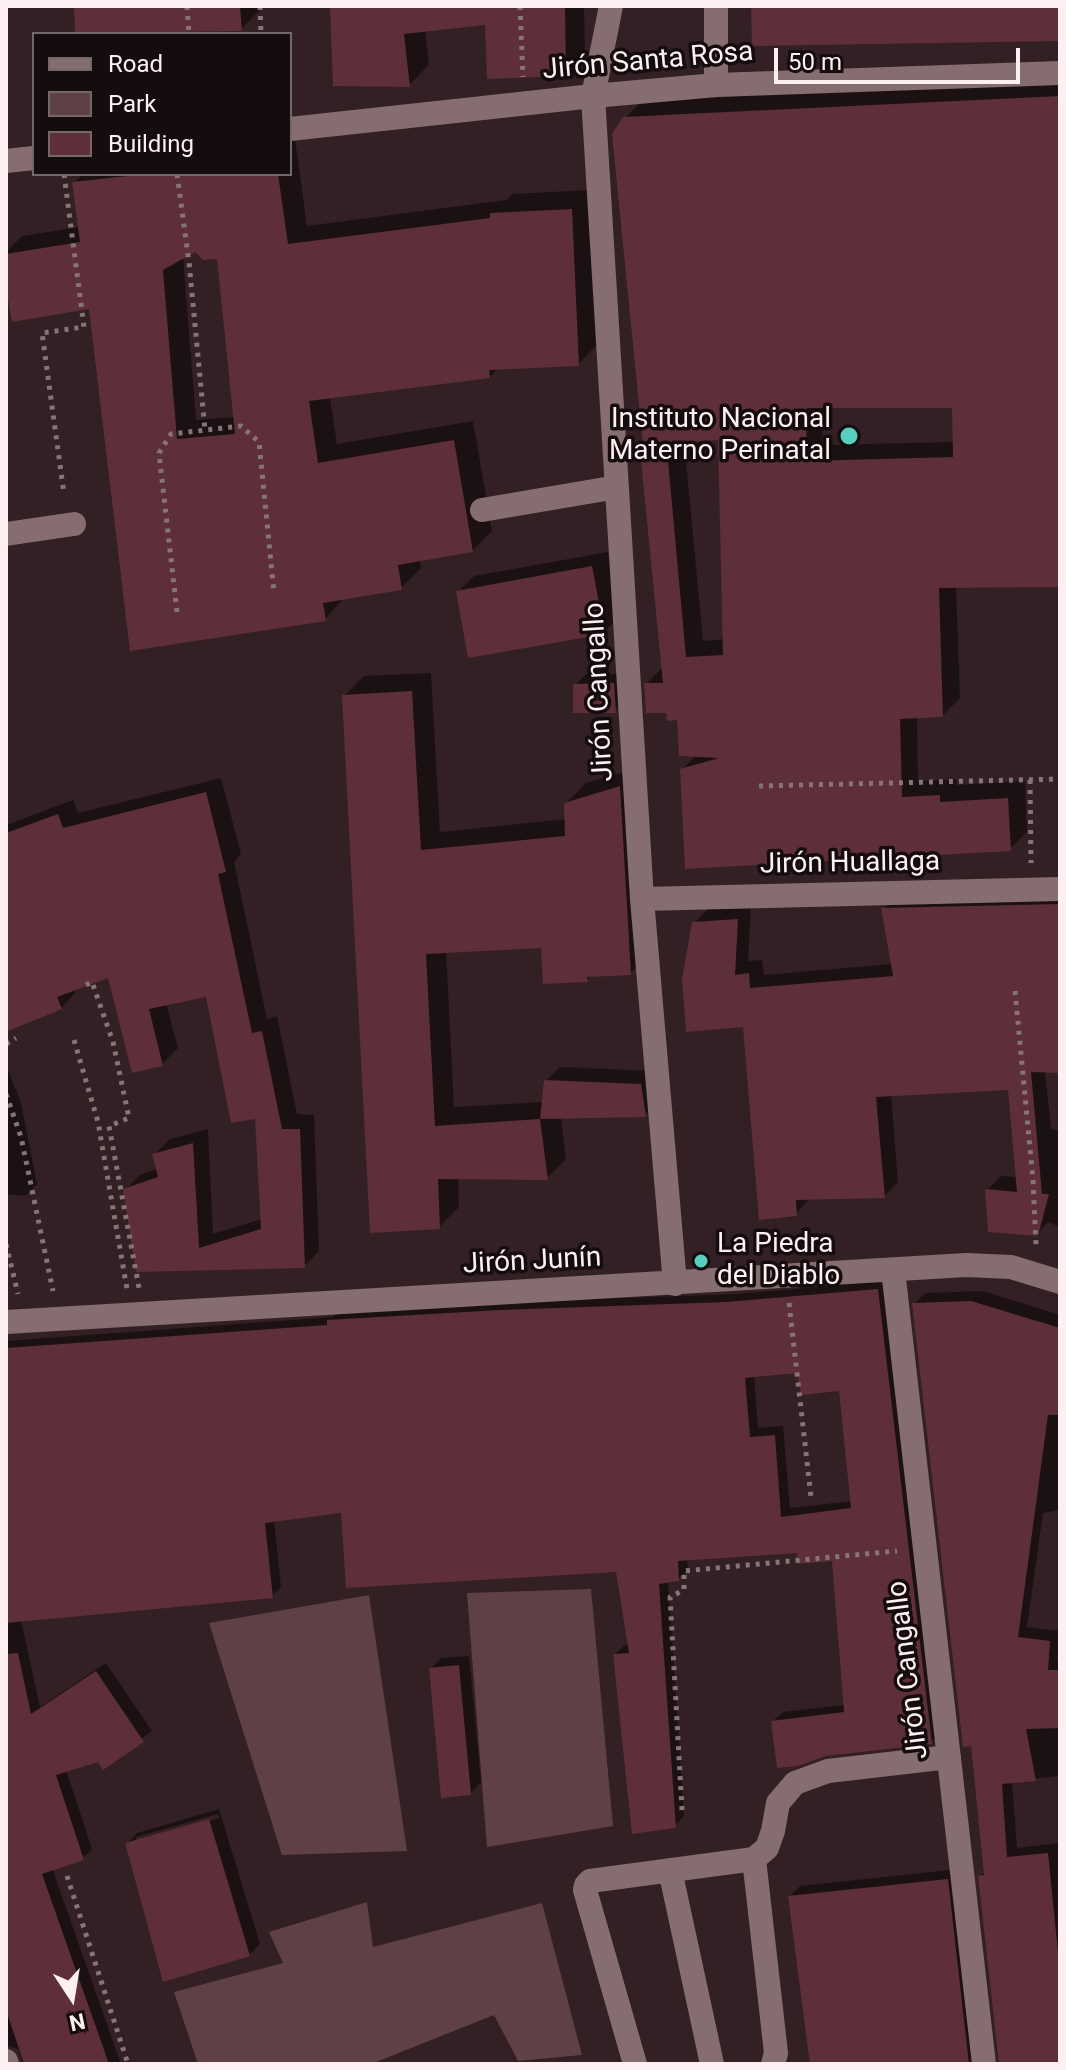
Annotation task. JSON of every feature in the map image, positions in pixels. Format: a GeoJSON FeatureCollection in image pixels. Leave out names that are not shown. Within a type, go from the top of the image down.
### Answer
{"type":"FeatureCollection","features":[{"type":"Feature","properties":{"kind":"street","name":"Jirón Cangallo"},"geometry":{"type":"LineString","coordinates":[[611,6],[593,96],[642,899],[675,1284]]}},
{"type":"Feature","properties":{"kind":"street"},"geometry":{"type":"LineString","coordinates":[[716,6],[716,85]]}},
{"type":"Feature","properties":{"kind":"street","name":"Jirón Santa Rosa"},"geometry":{"type":"LineString","coordinates":[[292,129],[716,85],[1060,73]]}},
{"type":"Feature","properties":{"kind":"street"},"geometry":{"type":"LineString","coordinates":[[6,161],[32,158]]}},
{"type":"Feature","properties":{"kind":"street"},"geometry":{"type":"LineString","coordinates":[[482,510],[617,487]]}},
{"type":"Feature","properties":{"kind":"street"},"geometry":{"type":"LineString","coordinates":[[6,534],[74,524]]}},
{"type":"Feature","properties":{"kind":"street","name":"Jirón Huallaga"},"geometry":{"type":"LineString","coordinates":[[642,899],[1060,889]]}},
{"type":"Feature","properties":{"kind":"street","name":"Jirón Junín"},"geometry":{"type":"LineString","coordinates":[[15,1322],[966,1265],[1011,1267],[1049,1278]]}},
{"type":"Feature","properties":{"kind":"street","name":"Jirón Cangallo"},"geometry":{"type":"LineString","coordinates":[[893,1270],[984,2064]]}},
{"type":"Feature","properties":{"kind":"street"},"geometry":{"type":"LineString","coordinates":[[635,2064],[585,1890],[590,1881],[754,1859],[767,1848],[778,1803],[795,1783],[828,1771],[949,1757]]}},
{"type":"Feature","properties":{"kind":"street"},"geometry":{"type":"LineString","coordinates":[[754,1859],[776,2053],[773,2064]]}},
{"type":"Feature","properties":{"kind":"street"},"geometry":{"type":"LineString","coordinates":[[670,1870],[712,2064]]}},
{"type":"Feature","properties":{"kind":"path"},"geometry":{"type":"LineString","coordinates":[[187,6],[189,32]]}},
{"type":"Feature","properties":{"kind":"path"},"geometry":{"type":"LineString","coordinates":[[260,6],[261,32]]}},
{"type":"Feature","properties":{"kind":"path"},"geometry":{"type":"LineString","coordinates":[[520,6],[524,103]]}},
{"type":"Feature","properties":{"kind":"path"},"geometry":{"type":"LineString","coordinates":[[64,176],[84,327],[42,333],[64,494]]}},
{"type":"Feature","properties":{"kind":"path"},"geometry":{"type":"LineString","coordinates":[[177,176],[205,430]]}},
{"type":"Feature","properties":{"kind":"path"},"geometry":{"type":"LineString","coordinates":[[177,612],[159,453],[171,434],[241,426],[259,442],[274,593]]}},
{"type":"Feature","properties":{"kind":"path"},"geometry":{"type":"LineString","coordinates":[[759,786],[1060,779]]}},
{"type":"Feature","properties":{"kind":"path"},"geometry":{"type":"LineString","coordinates":[[1030,780],[1031,890]]}},
{"type":"Feature","properties":{"kind":"path"},"geometry":{"type":"LineString","coordinates":[[86,985],[92,982],[113,1042],[129,1118],[109,1126],[138,1314]]}},
{"type":"Feature","properties":{"kind":"path"},"geometry":{"type":"LineString","coordinates":[[1015,991],[1033,1180],[1049,1278]]}},
{"type":"Feature","properties":{"kind":"path"},"geometry":{"type":"LineString","coordinates":[[6,1044],[16,1038]]}},
{"type":"Feature","properties":{"kind":"path"},"geometry":{"type":"LineString","coordinates":[[74,1040],[98,1122],[138,1314]]}},
{"type":"Feature","properties":{"kind":"path"},"geometry":{"type":"LineString","coordinates":[[6,1094],[32,1182],[59,1319]]}},
{"type":"Feature","properties":{"kind":"path"},"geometry":{"type":"LineString","coordinates":[[6,1244],[15,1322]]}},
{"type":"Feature","properties":{"kind":"path"},"geometry":{"type":"LineString","coordinates":[[786,1277],[811,1497]]}},
{"type":"Feature","properties":{"kind":"path"},"geometry":{"type":"LineString","coordinates":[[682,1810],[670,1597],[684,1590],[684,1571],[925,1548]]}},
{"type":"Feature","properties":{"kind":"path"},"geometry":{"type":"LineString","coordinates":[[67,1876],[128,2064]]}},
{"type":"Feature","properties":{"kind":"green space"},"geometry":{"type":"Polygon","coordinates":[[[591,1589],[613,1826],[487,1847],[467,1593],[591,1589]]]}},
{"type":"Feature","properties":{"kind":"green space"},"geometry":{"type":"Polygon","coordinates":[[[369,1595],[407,1851],[282,1855],[209,1623],[369,1595]]]}},
{"type":"Feature","properties":{"kind":"green space"},"geometry":{"type":"Polygon","coordinates":[[[367,1902],[373,1947],[542,1903],[582,2055],[518,2061],[494,2015],[371,2064],[198,2064],[174,1992],[283,1963],[269,1932],[367,1902]]]}},
{"type":"Feature","properties":{"kind":"building"},"geometry":{"type":"Polygon","coordinates":[[[74,6],[240,6],[242,31],[75,32],[74,6]]]}},
{"type":"Feature","properties":{"kind":"building"},"geometry":{"type":"Polygon","coordinates":[[[330,6],[565,6],[566,76],[487,79],[485,25],[404,34],[410,87],[333,86],[330,6]]]}},
{"type":"Feature","properties":{"kind":"building"},"geometry":{"type":"Polygon","coordinates":[[[751,6],[1060,6],[1060,41],[752,46],[751,6]]]}},
{"type":"Feature","properties":{"kind":"building","name":"Instituto Nacional Materno Perinatal"},"geometry":{"type":"Polygon","coordinates":[[[1060,96],[1060,587],[939,588],[943,717],[900,719],[902,797],[940,795],[940,802],[1008,798],[1011,851],[685,869],[680,769],[719,758],[679,756],[677,720],[667,721],[666,713],[646,713],[644,683],[663,683],[640,451],[667,450],[686,657],[723,655],[718,440],[643,445],[612,134],[623,117],[1060,96]],[[807,408],[806,461],[953,457],[952,408],[807,408]]]}},
{"type":"Feature","properties":{"kind":"building"},"geometry":{"type":"Polygon","coordinates":[[[128,176],[278,176],[288,244],[490,218],[490,213],[572,209],[579,366],[489,370],[490,378],[309,401],[318,463],[454,440],[473,552],[398,565],[402,590],[323,603],[326,621],[130,651],[89,309],[12,322],[6,289],[6,254],[80,242],[72,182],[128,176]],[[195,252],[163,270],[177,439],[235,434],[217,259],[203,260],[195,252]]]}},
{"type":"Feature","properties":{"kind":"building"},"geometry":{"type":"Polygon","coordinates":[[[592,566],[605,634],[468,658],[456,591],[592,566]]]}},
{"type":"Feature","properties":{"kind":"building"},"geometry":{"type":"Polygon","coordinates":[[[614,683],[616,713],[573,713],[573,684],[614,683]]]}},
{"type":"Feature","properties":{"kind":"building"},"geometry":{"type":"Polygon","coordinates":[[[412,691],[421,850],[565,836],[564,803],[620,786],[631,975],[587,977],[588,982],[543,984],[541,948],[426,954],[435,1126],[540,1119],[548,1180],[438,1179],[440,1229],[370,1233],[342,695],[412,691]]]}},
{"type":"Feature","properties":{"kind":"building"},"geometry":{"type":"Polygon","coordinates":[[[206,792],[226,872],[218,874],[252,1033],[262,1031],[282,1129],[300,1129],[305,1268],[136,1272],[123,1189],[158,1177],[152,1154],[193,1143],[199,1248],[261,1229],[255,1119],[231,1123],[206,997],[149,1009],[163,1066],[132,1073],[108,978],[57,997],[62,1009],[6,1032],[6,833],[58,814],[63,828],[206,792]]]}},
{"type":"Feature","properties":{"kind":"building"},"geometry":{"type":"Polygon","coordinates":[[[1060,904],[1060,1073],[1031,1072],[1042,1194],[1049,1194],[1038,1236],[988,1232],[985,1189],[1017,1192],[1008,1090],[876,1097],[885,1198],[796,1200],[797,1216],[759,1220],[743,1027],[686,1032],[682,980],[692,922],[738,919],[735,975],[749,973],[750,988],[893,976],[881,908],[1060,904]]]}},
{"type":"Feature","properties":{"kind":"building"},"geometry":{"type":"Polygon","coordinates":[[[544,1080],[641,1084],[646,1117],[540,1119],[544,1080]]]}},
{"type":"Feature","properties":{"kind":"building"},"geometry":{"type":"Polygon","coordinates":[[[878,1289],[932,1744],[826,1756],[798,1766],[777,1768],[771,1721],[844,1712],[832,1561],[798,1564],[797,1553],[678,1561],[679,1581],[659,1584],[676,1828],[632,1834],[613,1654],[629,1653],[616,1572],[346,1588],[341,1513],[265,1523],[273,1598],[6,1623],[6,1348],[327,1325],[327,1320],[726,1302],[878,1289]],[[797,1373],[745,1378],[750,1437],[775,1435],[781,1517],[851,1508],[839,1391],[801,1395],[797,1373]]]}},
{"type":"Feature","properties":{"kind":"building"},"geometry":{"type":"Polygon","coordinates":[[[971,1301],[1060,1328],[1060,1415],[1048,1415],[1018,1637],[1050,1641],[1048,1670],[1060,1670],[1060,1728],[1026,1729],[1036,1781],[1002,1784],[1007,1857],[1048,1853],[1060,1972],[1060,2064],[999,2064],[978,1876],[984,1875],[971,1746],[963,1747],[912,1303],[971,1301]]]}},
{"type":"Feature","properties":{"kind":"building"},"geometry":{"type":"Polygon","coordinates":[[[18,1653],[31,1714],[96,1671],[144,1742],[103,1770],[98,1762],[56,1775],[84,1860],[42,1874],[109,2064],[24,2064],[6,2010],[6,1654],[18,1653]]]}},
{"type":"Feature","properties":{"kind":"building"},"geometry":{"type":"Polygon","coordinates":[[[459,1665],[471,1795],[441,1798],[429,1668],[459,1665]]]}},
{"type":"Feature","properties":{"kind":"building"},"geometry":{"type":"Polygon","coordinates":[[[209,1819],[250,1956],[163,1982],[125,1843],[209,1819]]]}},
{"type":"Feature","properties":{"kind":"building"},"geometry":{"type":"Polygon","coordinates":[[[948,1879],[969,2064],[810,2064],[788,1896],[948,1879]]]}},
{"type":"Feature","properties":{"kind":"place","name":"Instituto Nacional Materno Perinatal"},"geometry":{"type":"Point","coordinates":[849,436]}},
{"type":"Feature","properties":{"kind":"place","name":"La Piedra del Diablo"},"geometry":{"type":"Point","coordinates":[701,1261]}}]}
